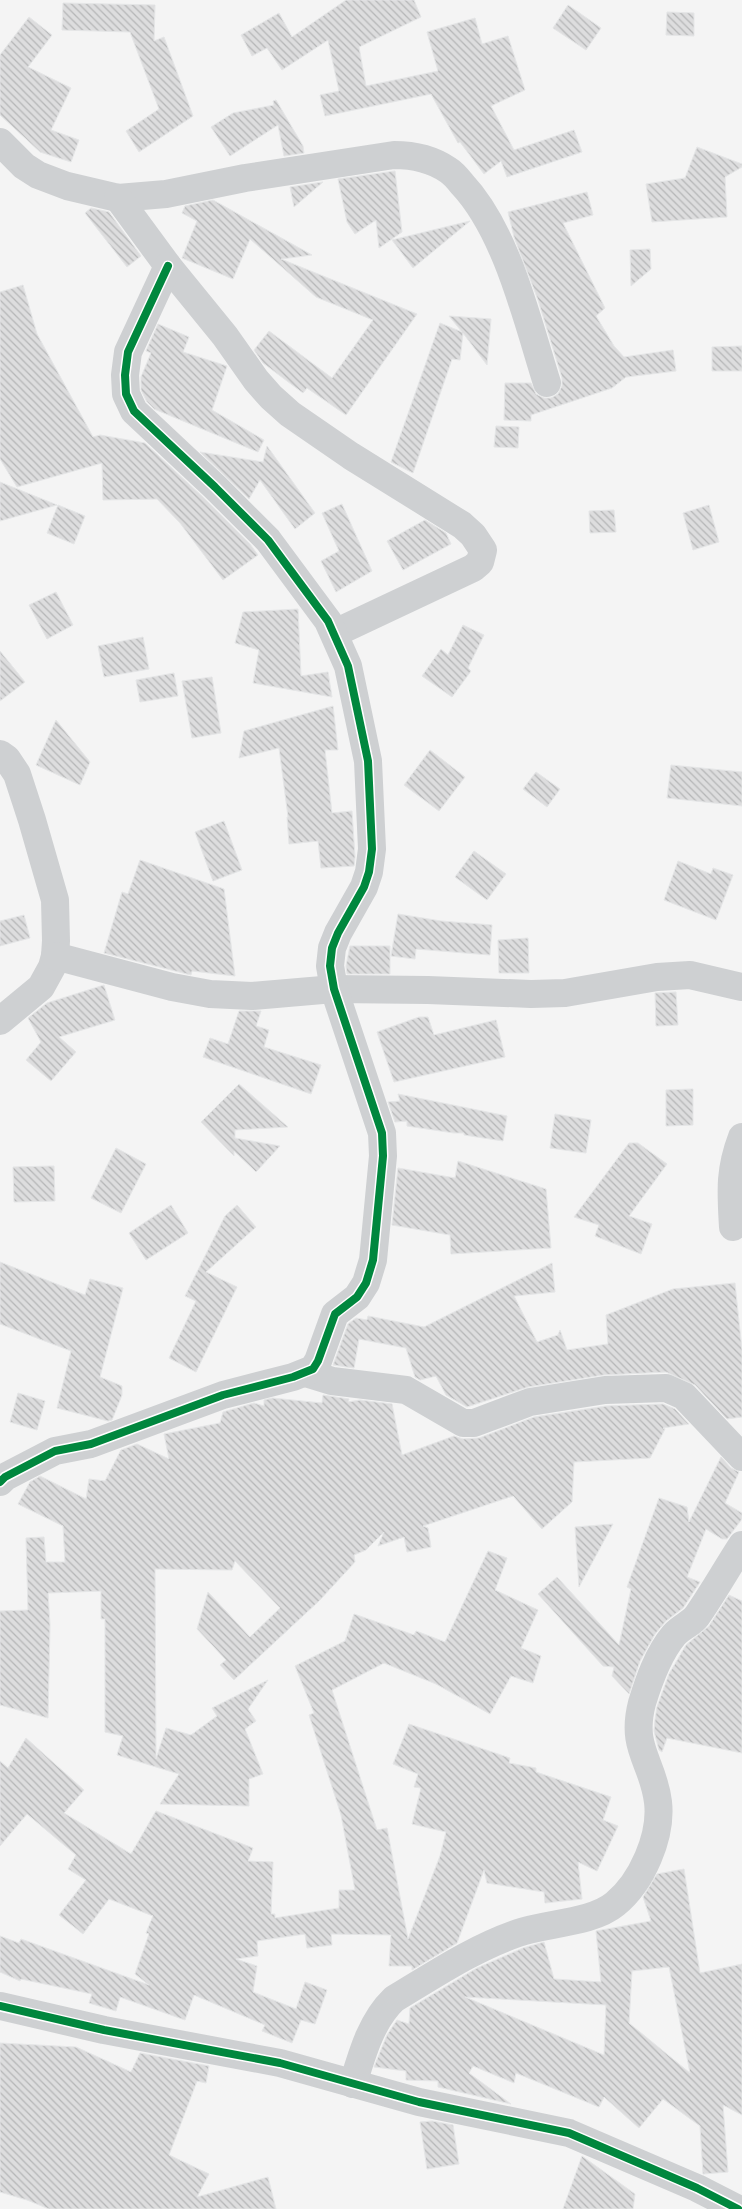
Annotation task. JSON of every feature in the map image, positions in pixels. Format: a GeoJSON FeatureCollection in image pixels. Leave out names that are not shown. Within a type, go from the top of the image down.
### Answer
{"type":"FeatureCollection","features":[{"type":"Feature","properties":{"kind":"street"},"geometry":{"type":"LineString","coordinates":[[0,142],[24,166],[38,175],[67,186],[118,198],[166,194],[245,178],[394,155],[409,155],[425,159],[449,170],[479,204],[503,250],[548,383]]}},
{"type":"Feature","properties":{"kind":"street"},"geometry":{"type":"LineString","coordinates":[[118,198],[168,266],[225,336],[256,380],[290,414],[351,456],[462,525],[473,535],[483,550],[480,562],[473,568],[335,633]]}},
{"type":"Feature","properties":{"kind":"street"},"geometry":{"type":"LineString","coordinates":[[0,1482],[5,1476],[55,1451],[91,1444],[223,1395],[306,1373],[313,1369],[318,1361],[337,1312],[354,1300],[366,1284],[373,1260],[384,1156],[382,1133],[334,989],[330,966],[332,948],[338,933],[364,887],[370,872],[372,849],[368,761],[348,666],[335,633],[328,621],[268,540],[216,487],[134,411],[126,394],[125,375],[128,352],[168,266]]}},
{"type":"Feature","properties":{"kind":"street"},"geometry":{"type":"LineString","coordinates":[[0,754],[7,759],[17,774],[44,860],[54,900],[55,956],[52,967],[40,987],[0,1022]]}},
{"type":"Feature","properties":{"kind":"street"},"geometry":{"type":"LineString","coordinates":[[55,956],[172,987],[210,994],[252,996],[334,989],[531,994],[565,993],[657,977],[690,975],[742,987]]}},
{"type":"Feature","properties":{"kind":"street"},"geometry":{"type":"LineString","coordinates":[[733,1227],[730,1184],[734,1159],[742,1137]]}},
{"type":"Feature","properties":{"kind":"street"},"geometry":{"type":"LineString","coordinates":[[306,1373],[332,1381],[406,1390],[463,1422],[474,1423],[530,1402],[605,1390],[666,1388],[684,1396],[742,1457]]}},
{"type":"Feature","properties":{"kind":"street"},"geometry":{"type":"LineString","coordinates":[[353,2084],[363,2051],[377,2021],[384,2009],[394,1999],[480,1949],[510,1936],[554,1923],[596,1914],[615,1904],[633,1885],[648,1856],[656,1830],[658,1803],[652,1778],[638,1739],[637,1727],[642,1704],[651,1676],[671,1640],[695,1618],[742,1545]]}},
{"type":"Feature","properties":{"kind":"street"},"geometry":{"type":"LineString","coordinates":[[0,2006],[104,2030],[280,2063],[419,2102],[569,2133],[697,2188],[738,2209]]}},
{"type":"Feature","properties":{"kind":"building"},"geometry":{"type":"Polygon","coordinates":[[[346,0],[414,0],[421,17],[359,47],[366,86],[438,71],[427,32],[475,18],[482,44],[508,36],[525,90],[491,106],[514,150],[574,130],[582,152],[507,177],[501,161],[484,174],[460,142],[458,143],[431,94],[325,116],[320,95],[339,91],[328,40],[282,70],[267,48],[252,56],[241,35],[279,13],[292,37],[346,0]]]}},
{"type":"Feature","properties":{"kind":"building"},"geometry":{"type":"Polygon","coordinates":[[[63,3],[155,5],[154,41],[164,37],[193,116],[139,152],[126,131],[159,109],[130,32],[62,30],[63,3]]]}},
{"type":"Feature","properties":{"kind":"building"},"geometry":{"type":"Polygon","coordinates":[[[568,5],[601,28],[586,50],[553,28],[568,5]]]}},
{"type":"Feature","properties":{"kind":"building"},"geometry":{"type":"Polygon","coordinates":[[[667,12],[694,13],[694,36],[666,35],[667,12]]]}},
{"type":"Feature","properties":{"kind":"building"},"geometry":{"type":"Polygon","coordinates":[[[29,17],[52,35],[28,67],[71,88],[51,130],[79,140],[71,162],[40,152],[0,115],[0,55],[29,17]]]}},
{"type":"Feature","properties":{"kind":"building"},"geometry":{"type":"Polygon","coordinates":[[[276,100],[303,146],[304,153],[284,156],[278,125],[230,156],[211,127],[233,113],[274,105],[273,101],[276,100]]]}},
{"type":"Feature","properties":{"kind":"building"},"geometry":{"type":"Polygon","coordinates":[[[697,147],[742,164],[742,167],[725,177],[727,217],[652,222],[646,184],[685,178],[697,147]]]}},
{"type":"Feature","properties":{"kind":"building"},"geometry":{"type":"Polygon","coordinates":[[[395,171],[402,232],[379,248],[376,220],[355,234],[347,222],[338,179],[395,171]]]}},
{"type":"Feature","properties":{"kind":"building"},"geometry":{"type":"Polygon","coordinates":[[[323,182],[294,207],[290,187],[323,182]]]}},
{"type":"Feature","properties":{"kind":"building"},"geometry":{"type":"Polygon","coordinates":[[[587,192],[593,215],[563,223],[605,308],[596,316],[614,346],[624,357],[673,350],[676,371],[626,377],[612,388],[531,415],[531,421],[504,420],[505,383],[531,383],[536,394],[544,398],[551,398],[558,394],[562,386],[562,378],[538,300],[514,237],[508,212],[587,192]]]}},
{"type":"Feature","properties":{"kind":"building"},"geometry":{"type":"Polygon","coordinates":[[[213,200],[312,255],[281,259],[417,314],[346,415],[307,388],[303,393],[263,363],[254,350],[269,331],[332,378],[373,320],[316,297],[250,239],[233,279],[182,258],[197,221],[182,213],[185,206],[213,200]]]}},
{"type":"Feature","properties":{"kind":"building"},"geometry":{"type":"Polygon","coordinates":[[[91,208],[109,212],[141,256],[127,267],[85,213],[91,208]]]}},
{"type":"Feature","properties":{"kind":"building"},"geometry":{"type":"Polygon","coordinates":[[[470,221],[413,268],[392,240],[470,221]]]}},
{"type":"Feature","properties":{"kind":"building"},"geometry":{"type":"Polygon","coordinates":[[[650,249],[651,269],[631,286],[630,250],[650,249]]]}},
{"type":"Feature","properties":{"kind":"building"},"geometry":{"type":"Polygon","coordinates":[[[23,285],[37,334],[93,437],[100,435],[145,443],[204,498],[250,544],[258,555],[223,580],[180,523],[157,499],[103,500],[102,463],[17,487],[0,459],[0,292],[23,285]]]}},
{"type":"Feature","properties":{"kind":"building"},"geometry":{"type":"Polygon","coordinates":[[[449,316],[491,319],[487,365],[463,333],[460,360],[452,359],[413,473],[391,462],[440,323],[462,332],[449,316]]]}},
{"type":"Feature","properties":{"kind":"building"},"geometry":{"type":"Polygon","coordinates":[[[158,324],[189,337],[183,352],[227,366],[212,410],[264,440],[258,452],[154,409],[147,402],[141,390],[141,377],[151,353],[146,351],[158,324]]]}},
{"type":"Feature","properties":{"kind":"building"},"geometry":{"type":"Polygon","coordinates":[[[742,346],[742,371],[712,371],[712,347],[742,346]]]}},
{"type":"Feature","properties":{"kind":"building"},"geometry":{"type":"Polygon","coordinates":[[[496,426],[519,427],[518,448],[494,447],[496,426]]]}},
{"type":"Feature","properties":{"kind":"building"},"geometry":{"type":"Polygon","coordinates":[[[267,446],[315,513],[295,529],[260,480],[249,499],[200,452],[263,462],[267,446]]]}},
{"type":"Feature","properties":{"kind":"building"},"geometry":{"type":"Polygon","coordinates":[[[0,482],[57,505],[0,521],[0,482]]]}},
{"type":"Feature","properties":{"kind":"building"},"geometry":{"type":"Polygon","coordinates":[[[342,504],[372,571],[336,592],[321,561],[339,551],[322,513],[342,504]]]}},
{"type":"Feature","properties":{"kind":"building"},"geometry":{"type":"Polygon","coordinates":[[[58,505],[85,516],[74,544],[47,533],[58,505]]]}},
{"type":"Feature","properties":{"kind":"building"},"geometry":{"type":"Polygon","coordinates":[[[709,505],[719,542],[693,550],[683,513],[709,505]]]}},
{"type":"Feature","properties":{"kind":"building"},"geometry":{"type":"Polygon","coordinates":[[[614,510],[616,532],[590,533],[589,511],[614,510]]]}},
{"type":"Feature","properties":{"kind":"building"},"geometry":{"type":"Polygon","coordinates":[[[425,520],[446,533],[451,544],[403,570],[387,541],[425,520]]]}},
{"type":"Feature","properties":{"kind":"building"},"geometry":{"type":"Polygon","coordinates":[[[56,592],[73,625],[47,639],[29,605],[56,592]]]}},
{"type":"Feature","properties":{"kind":"building"},"geometry":{"type":"Polygon","coordinates":[[[298,609],[301,676],[328,672],[332,697],[253,683],[259,650],[235,643],[243,612],[298,609]]]}},
{"type":"Feature","properties":{"kind":"building"},"geometry":{"type":"Polygon","coordinates":[[[463,625],[484,635],[468,668],[471,671],[452,697],[422,676],[441,649],[448,655],[463,625]]]}},
{"type":"Feature","properties":{"kind":"building"},"geometry":{"type":"Polygon","coordinates":[[[143,637],[149,669],[104,677],[98,646],[143,637]]]}},
{"type":"Feature","properties":{"kind":"building"},"geometry":{"type":"Polygon","coordinates":[[[0,651],[25,682],[0,701],[0,651]]]}},
{"type":"Feature","properties":{"kind":"building"},"geometry":{"type":"Polygon","coordinates":[[[174,673],[178,696],[140,702],[136,680],[174,673]]]}},
{"type":"Feature","properties":{"kind":"building"},"geometry":{"type":"Polygon","coordinates":[[[212,677],[221,733],[192,738],[182,681],[212,677]]]}},
{"type":"Feature","properties":{"kind":"building"},"geometry":{"type":"Polygon","coordinates":[[[333,706],[338,750],[325,750],[332,813],[352,811],[355,857],[354,866],[321,868],[318,841],[289,844],[288,817],[279,748],[239,758],[244,731],[333,706]]]}},
{"type":"Feature","properties":{"kind":"building"},"geometry":{"type":"Polygon","coordinates":[[[56,720],[90,762],[80,785],[36,765],[56,720]]]}},
{"type":"Feature","properties":{"kind":"building"},"geometry":{"type":"Polygon","coordinates":[[[430,750],[465,777],[439,811],[404,785],[430,750]]]}},
{"type":"Feature","properties":{"kind":"building"},"geometry":{"type":"Polygon","coordinates":[[[671,765],[742,772],[742,806],[667,798],[671,765]]]}},
{"type":"Feature","properties":{"kind":"building"},"geometry":{"type":"Polygon","coordinates":[[[536,772],[560,789],[547,807],[523,789],[536,772]]]}},
{"type":"Feature","properties":{"kind":"building"},"geometry":{"type":"Polygon","coordinates":[[[224,821],[242,870],[213,881],[195,832],[224,821]]]}},
{"type":"Feature","properties":{"kind":"building"},"geometry":{"type":"Polygon","coordinates":[[[474,851],[506,874],[487,900],[455,877],[474,851]]]}},
{"type":"Feature","properties":{"kind":"building"},"geometry":{"type":"Polygon","coordinates":[[[140,860],[224,889],[235,976],[192,971],[191,975],[104,953],[122,892],[128,894],[140,860]]]}},
{"type":"Feature","properties":{"kind":"building"},"geometry":{"type":"Polygon","coordinates":[[[678,861],[711,874],[713,868],[733,875],[716,920],[664,900],[678,861]]]}},
{"type":"Feature","properties":{"kind":"building"},"geometry":{"type":"Polygon","coordinates":[[[398,914],[441,921],[492,925],[490,955],[416,949],[415,959],[391,956],[398,914]]]}},
{"type":"Feature","properties":{"kind":"building"},"geometry":{"type":"Polygon","coordinates":[[[24,915],[30,938],[0,946],[0,921],[24,915]]]}},
{"type":"Feature","properties":{"kind":"building"},"geometry":{"type":"Polygon","coordinates":[[[528,938],[529,973],[499,973],[498,940],[528,938]]]}},
{"type":"Feature","properties":{"kind":"building"},"geometry":{"type":"Polygon","coordinates":[[[350,946],[390,946],[390,974],[347,974],[346,966],[350,946]]]}},
{"type":"Feature","properties":{"kind":"building"},"geometry":{"type":"Polygon","coordinates":[[[104,985],[115,1020],[59,1037],[76,1052],[51,1081],[26,1060],[41,1042],[28,1018],[47,1003],[104,985]]]}},
{"type":"Feature","properties":{"kind":"building"},"geometry":{"type":"Polygon","coordinates":[[[676,992],[678,1025],[656,1026],[655,993],[676,992]]]}},
{"type":"Feature","properties":{"kind":"building"},"geometry":{"type":"Polygon","coordinates":[[[239,1011],[261,1011],[256,1026],[269,1030],[264,1047],[321,1065],[311,1094],[203,1057],[210,1038],[228,1044],[239,1011]]]}},
{"type":"Feature","properties":{"kind":"building"},"geometry":{"type":"Polygon","coordinates":[[[419,1017],[428,1017],[434,1035],[496,1020],[505,1057],[394,1082],[377,1032],[419,1017]]]}},
{"type":"Feature","properties":{"kind":"building"},"geometry":{"type":"Polygon","coordinates":[[[239,1084],[288,1127],[235,1130],[235,1138],[280,1146],[256,1172],[234,1151],[234,1156],[201,1122],[239,1084]]]}},
{"type":"Feature","properties":{"kind":"building"},"geometry":{"type":"Polygon","coordinates":[[[693,1089],[693,1125],[666,1126],[666,1090],[693,1089]]]}},
{"type":"Feature","properties":{"kind":"building"},"geometry":{"type":"Polygon","coordinates":[[[398,1094],[507,1116],[503,1141],[464,1135],[464,1133],[407,1126],[407,1121],[395,1122],[388,1102],[400,1101],[398,1094]]]}},
{"type":"Feature","properties":{"kind":"building"},"geometry":{"type":"Polygon","coordinates":[[[555,1114],[591,1120],[586,1153],[550,1148],[555,1114]]]}},
{"type":"Feature","properties":{"kind":"building"},"geometry":{"type":"Polygon","coordinates":[[[629,1143],[638,1143],[667,1164],[629,1216],[652,1224],[641,1254],[595,1236],[599,1225],[574,1217],[629,1143]]]}},
{"type":"Feature","properties":{"kind":"building"},"geometry":{"type":"Polygon","coordinates":[[[116,1148],[146,1164],[121,1213],[91,1198],[116,1148]]]}},
{"type":"Feature","properties":{"kind":"building"},"geometry":{"type":"Polygon","coordinates":[[[458,1161],[546,1189],[551,1248],[451,1254],[450,1235],[392,1225],[398,1168],[455,1178],[458,1161]]]}},
{"type":"Feature","properties":{"kind":"building"},"geometry":{"type":"Polygon","coordinates":[[[54,1166],[55,1201],[14,1202],[13,1167],[54,1166]]]}},
{"type":"Feature","properties":{"kind":"building"},"geometry":{"type":"Polygon","coordinates":[[[171,1205],[188,1233],[146,1260],[129,1233],[171,1205]]]}},
{"type":"Feature","properties":{"kind":"building"},"geometry":{"type":"Polygon","coordinates":[[[237,1205],[256,1227],[206,1272],[237,1287],[196,1372],[169,1358],[196,1301],[185,1296],[225,1216],[237,1205]]]}},
{"type":"Feature","properties":{"kind":"building"},"geometry":{"type":"Polygon","coordinates":[[[0,1262],[85,1295],[90,1279],[123,1288],[100,1377],[122,1386],[122,1395],[112,1420],[108,1421],[57,1408],[71,1351],[0,1324],[0,1262]]]}},
{"type":"Feature","properties":{"kind":"building"},"geometry":{"type":"Polygon","coordinates":[[[552,1263],[555,1292],[514,1296],[537,1342],[558,1335],[560,1330],[567,1350],[608,1344],[606,1315],[673,1289],[735,1283],[742,1350],[742,1417],[727,1419],[695,1385],[666,1372],[603,1375],[528,1387],[467,1407],[446,1395],[436,1376],[420,1380],[415,1377],[406,1348],[359,1339],[354,1368],[333,1365],[348,1324],[356,1318],[367,1320],[368,1316],[424,1327],[552,1263]]]}},
{"type":"Feature","properties":{"kind":"building"},"geometry":{"type":"Polygon","coordinates":[[[18,1393],[45,1401],[37,1430],[10,1422],[18,1393]]]}},
{"type":"Feature","properties":{"kind":"building"},"geometry":{"type":"Polygon","coordinates":[[[323,1395],[349,1399],[348,1402],[360,1400],[392,1404],[402,1455],[454,1436],[463,1439],[479,1438],[534,1417],[606,1406],[663,1404],[675,1409],[689,1424],[663,1428],[665,1429],[650,1458],[574,1462],[572,1502],[542,1529],[513,1496],[423,1526],[428,1528],[431,1547],[407,1552],[404,1537],[378,1546],[384,1532],[366,1550],[354,1555],[355,1562],[319,1601],[234,1680],[220,1665],[226,1660],[197,1629],[208,1592],[250,1637],[280,1608],[235,1561],[232,1570],[155,1569],[156,1759],[166,1728],[191,1735],[217,1716],[212,1708],[268,1680],[248,1709],[256,1721],[245,1729],[263,1774],[249,1779],[249,1806],[160,1804],[179,1774],[117,1755],[123,1736],[105,1732],[105,1619],[101,1619],[101,1591],[48,1593],[50,1625],[48,1718],[0,1705],[0,1611],[28,1610],[26,1538],[44,1537],[46,1562],[65,1562],[63,1526],[18,1504],[30,1482],[40,1476],[86,1499],[89,1479],[105,1481],[121,1450],[137,1444],[169,1459],[164,1434],[220,1423],[223,1412],[254,1403],[264,1406],[264,1400],[272,1398],[322,1403],[323,1395]]]}},
{"type":"Feature","properties":{"kind":"building"},"geometry":{"type":"Polygon","coordinates":[[[721,1457],[731,1468],[739,1472],[725,1503],[742,1513],[742,1519],[727,1539],[722,1539],[706,1529],[687,1577],[700,1582],[683,1608],[666,1621],[655,1634],[640,1661],[629,1694],[612,1676],[614,1667],[603,1666],[538,1594],[557,1577],[619,1645],[631,1589],[627,1587],[659,1498],[687,1507],[689,1522],[721,1457]]]}},
{"type":"Feature","properties":{"kind":"building"},"geometry":{"type":"Polygon","coordinates":[[[613,1524],[579,1587],[575,1527],[613,1524]]]}},
{"type":"Feature","properties":{"kind":"building"},"geometry":{"type":"Polygon","coordinates":[[[488,1551],[507,1558],[495,1590],[538,1610],[521,1648],[541,1656],[533,1683],[511,1676],[490,1714],[436,1684],[384,1663],[332,1690],[377,1830],[387,1828],[408,1939],[440,1856],[446,1832],[412,1824],[421,1788],[414,1787],[418,1774],[393,1764],[409,1724],[510,1758],[509,1763],[536,1768],[536,1772],[611,1797],[603,1820],[618,1826],[597,1871],[578,1862],[582,1899],[545,1903],[544,1892],[487,1883],[484,1870],[457,1943],[412,1970],[412,1966],[389,1966],[391,1935],[331,1934],[332,1945],[307,1948],[305,1934],[257,1941],[258,1956],[236,1959],[257,1966],[253,1992],[296,2009],[305,1982],[327,1990],[315,2024],[301,2020],[292,2043],[262,2031],[265,2025],[194,1995],[185,2020],[120,1997],[116,2011],[89,2003],[92,1994],[21,1979],[20,1981],[0,1972],[0,1936],[19,1943],[21,1939],[149,1985],[135,1974],[149,1934],[146,1933],[153,1916],[109,1899],[83,1934],[59,1915],[86,1880],[68,1869],[76,1855],[27,1814],[0,1846],[0,1761],[8,1768],[26,1738],[84,1790],[64,1813],[131,1854],[156,1811],[253,1848],[248,1861],[273,1862],[271,1914],[275,1914],[275,1918],[339,1908],[339,1890],[355,1890],[341,1815],[309,1715],[314,1713],[295,1666],[345,1641],[354,1614],[414,1635],[416,1631],[445,1642],[488,1551]]]}},
{"type":"Feature","properties":{"kind":"building"},"geometry":{"type":"Polygon","coordinates":[[[729,1595],[742,1601],[742,1753],[667,1738],[662,1752],[659,1750],[654,1731],[657,1707],[669,1674],[686,1645],[709,1626],[729,1595]]]}},
{"type":"Feature","properties":{"kind":"building"},"geometry":{"type":"Polygon","coordinates":[[[684,1869],[700,1973],[742,1964],[742,2115],[723,2105],[728,2172],[703,2174],[700,2126],[663,2099],[639,2128],[604,2097],[599,2107],[516,2073],[514,2083],[473,2066],[469,2073],[511,2104],[438,2087],[438,2081],[406,2080],[406,2071],[374,2067],[387,2035],[397,2020],[409,2024],[410,2008],[477,1968],[523,1948],[544,1942],[554,1979],[601,1982],[596,1931],[651,1921],[643,1897],[657,1874],[684,1869]],[[669,1967],[632,1971],[629,2023],[690,2073],[669,1967]],[[465,1997],[604,2055],[606,2005],[465,1997]]]}},
{"type":"Feature","properties":{"kind":"building"},"geometry":{"type":"Polygon","coordinates":[[[0,2043],[76,2047],[131,2072],[140,2053],[209,2066],[206,2083],[197,2081],[169,2155],[209,2174],[197,2197],[268,2177],[276,2209],[49,2209],[0,2192],[0,2043]]]}},
{"type":"Feature","properties":{"kind":"building"},"geometry":{"type":"Polygon","coordinates":[[[432,2121],[453,2125],[459,2164],[427,2169],[420,2122],[432,2121]]]}},
{"type":"Feature","properties":{"kind":"building"},"geometry":{"type":"Polygon","coordinates":[[[582,2156],[635,2194],[633,2209],[563,2209],[582,2156]]]}},
{"type":"Feature","properties":{"kind":"cycle path"},"geometry":{"type":"LineString","coordinates":[[0,1482],[5,1477],[55,1451],[91,1444],[223,1395],[293,1377],[313,1369],[318,1361],[335,1314],[357,1297],[366,1283],[373,1260],[383,1156],[382,1133],[334,989],[330,966],[332,948],[338,933],[364,887],[369,872],[372,849],[368,761],[348,666],[328,621],[268,540],[134,411],[126,394],[125,375],[128,352],[168,266]]}},
{"type":"Feature","properties":{"kind":"cycle path"},"geometry":{"type":"LineString","coordinates":[[0,2006],[104,2030],[280,2063],[419,2102],[569,2133],[697,2188],[738,2209]]}}]}
